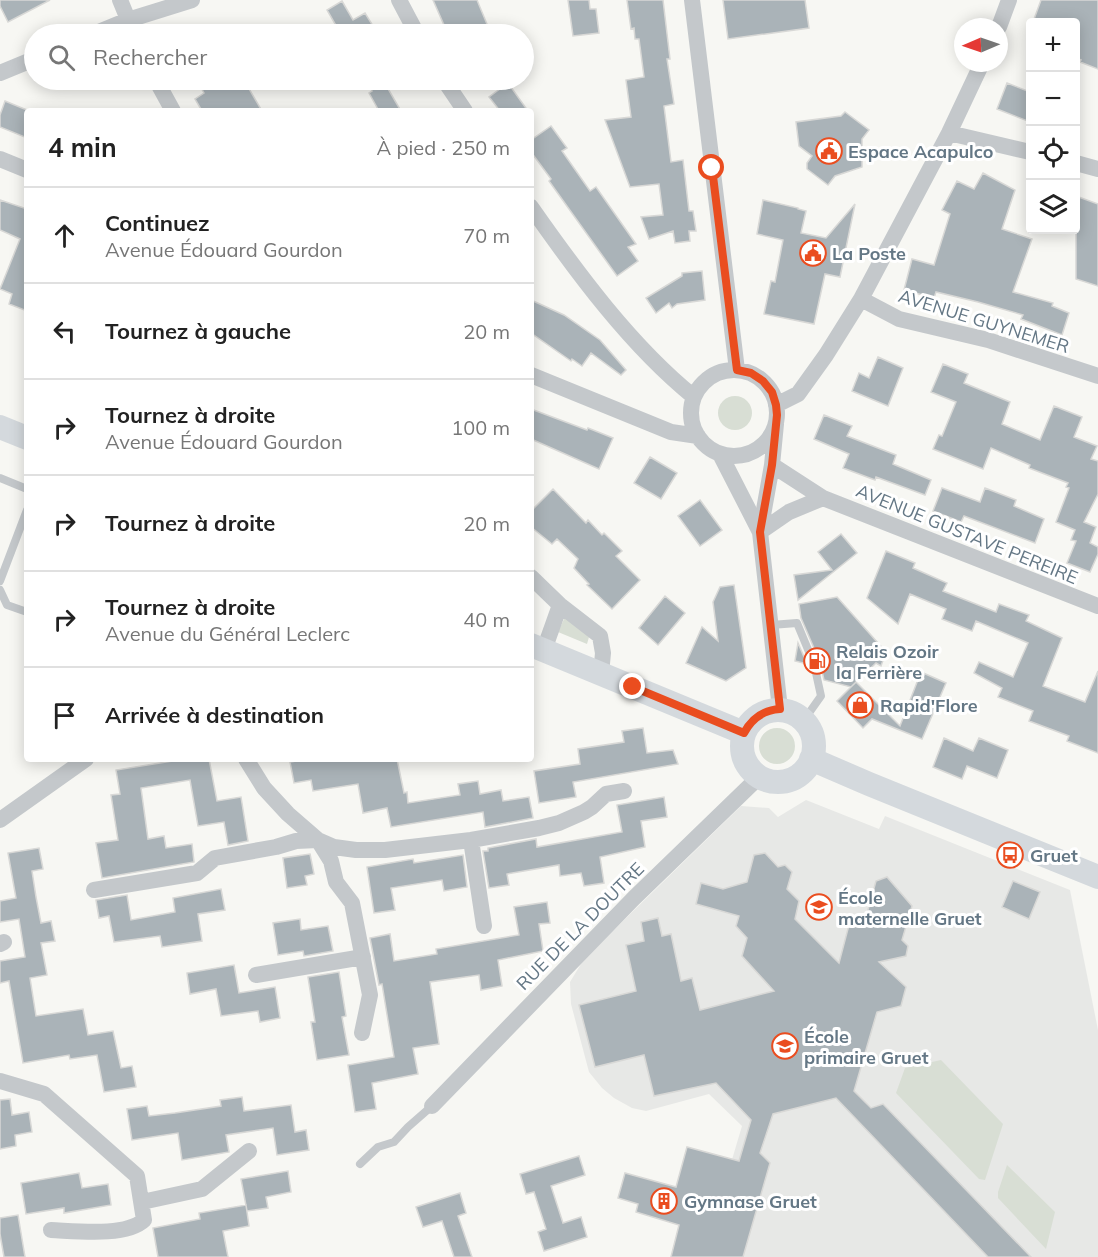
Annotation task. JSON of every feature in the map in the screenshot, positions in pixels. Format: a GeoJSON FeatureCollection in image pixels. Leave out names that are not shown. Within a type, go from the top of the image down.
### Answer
{"type":"FeatureCollection","features":[{"type":"Feature","properties":{"kind":"street"},"geometry":{"type":"LineString","coordinates":[[120,0],[130,24]]}},
{"type":"Feature","properties":{"kind":"street"},"geometry":{"type":"LineString","coordinates":[[138,24],[192,0]]}},
{"type":"Feature","properties":{"kind":"street"},"geometry":{"type":"LineString","coordinates":[[399,0],[412,24]]}},
{"type":"Feature","properties":{"kind":"street"},"geometry":{"type":"LineString","coordinates":[[692,0],[737,370]]}},
{"type":"Feature","properties":{"kind":"street"},"geometry":{"type":"LineString","coordinates":[[1002,18],[1009,0]]}},
{"type":"Feature","properties":{"kind":"street"},"geometry":{"type":"LineString","coordinates":[[0,73],[24,62]]}},
{"type":"Feature","properties":{"kind":"street"},"geometry":{"type":"LineString","coordinates":[[776,405],[798,394],[861,299],[949,133],[978,72]]}},
{"type":"Feature","properties":{"kind":"street"},"geometry":{"type":"LineString","coordinates":[[161,90],[171,108]]}},
{"type":"Feature","properties":{"kind":"street"},"geometry":{"type":"LineString","coordinates":[[451,90],[463,108]]}},
{"type":"Feature","properties":{"kind":"street"},"geometry":{"type":"LineString","coordinates":[[949,133],[1026,151]]}},
{"type":"Feature","properties":{"kind":"street"},"geometry":{"type":"LineString","coordinates":[[0,159],[24,169]]}},
{"type":"Feature","properties":{"kind":"street"},"geometry":{"type":"LineString","coordinates":[[1080,164],[1098,169]]}},
{"type":"Feature","properties":{"kind":"street"},"geometry":{"type":"LineString","coordinates":[[534,211],[560,248],[633,338],[667,375],[694,397]]}},
{"type":"Feature","properties":{"kind":"street","name":"AVENUE GUYNEMER"},"geometry":{"type":"LineString","coordinates":[[861,299],[899,319],[988,340],[1098,376]]}},
{"type":"Feature","properties":{"kind":"street"},"geometry":{"type":"LineString","coordinates":[[776,424],[770,437],[760,448],[748,454],[734,456],[720,454],[707,447],[698,436],[691,410],[694,397],[711,377],[724,371],[737,370],[751,373],[763,381],[772,392],[776,405],[776,424],[772,465],[760,532],[780,709]]}},
{"type":"Feature","properties":{"kind":"street"},"geometry":{"type":"LineString","coordinates":[[534,376],[671,432],[698,436]]}},
{"type":"Feature","properties":{"kind":"street"},"geometry":{"type":"LineString","coordinates":[[0,427],[24,437]]}},
{"type":"Feature","properties":{"kind":"street"},"geometry":{"type":"LineString","coordinates":[[720,454],[760,532]]}},
{"type":"Feature","properties":{"kind":"street","name":"AVENUE GUSTAVE PEREIRE"},"geometry":{"type":"LineString","coordinates":[[772,465],[823,498],[1098,606]]}},
{"type":"Feature","properties":{"kind":"street"},"geometry":{"type":"LineString","coordinates":[[760,532],[789,512],[823,498]]}},
{"type":"Feature","properties":{"kind":"street"},"geometry":{"type":"LineString","coordinates":[[534,580],[560,605],[600,636],[603,653],[601,674]]}},
{"type":"Feature","properties":{"kind":"street"},"geometry":{"type":"LineString","coordinates":[[560,605],[537,648],[744,733]]}},
{"type":"Feature","properties":{"kind":"street"},"geometry":{"type":"LineString","coordinates":[[780,709],[789,711],[804,720],[813,739],[811,759],[799,775],[779,782],[769,781],[759,777],[751,770],[742,753],[744,733],[754,718],[771,710],[780,709]]}},
{"type":"Feature","properties":{"kind":"street"},"geometry":{"type":"LineString","coordinates":[[811,759],[1098,877]]}},
{"type":"Feature","properties":{"kind":"street"},"geometry":{"type":"LineString","coordinates":[[0,820],[82,762]]}},
{"type":"Feature","properties":{"kind":"street"},"geometry":{"type":"LineString","coordinates":[[249,762],[264,788],[288,814],[318,840],[334,847],[345,848],[385,850],[471,840],[559,823],[592,807],[606,794],[624,790]]}},
{"type":"Feature","properties":{"kind":"street","name":"RUE DE LA DOUTRE"},"geometry":{"type":"LineString","coordinates":[[432,1106],[559,975],[759,777]]}},
{"type":"Feature","properties":{"kind":"street"},"geometry":{"type":"LineString","coordinates":[[94,890],[197,873],[215,858],[276,848],[296,841],[318,840]]}},
{"type":"Feature","properties":{"kind":"street"},"geometry":{"type":"LineString","coordinates":[[318,840],[331,861],[336,882],[352,903],[370,995],[362,1032]]}},
{"type":"Feature","properties":{"kind":"street"},"geometry":{"type":"LineString","coordinates":[[471,840],[484,926]]}},
{"type":"Feature","properties":{"kind":"street"},"geometry":{"type":"LineString","coordinates":[[256,975],[363,957]]}},
{"type":"Feature","properties":{"kind":"street"},"geometry":{"type":"LineString","coordinates":[[0,1081],[44,1094],[136,1176],[144,1220],[138,1226],[108,1231],[51,1230]]}},
{"type":"Feature","properties":{"kind":"street"},"geometry":{"type":"LineString","coordinates":[[142,1202],[202,1189],[249,1151]]}},
{"type":"Feature","properties":{"kind":"lane"},"geometry":{"type":"LineString","coordinates":[[0,478],[24,488]]}},
{"type":"Feature","properties":{"kind":"lane"},"geometry":{"type":"LineString","coordinates":[[0,581],[24,518]]}},
{"type":"Feature","properties":{"kind":"lane"},"geometry":{"type":"LineString","coordinates":[[0,590],[7,605],[24,611]]}},
{"type":"Feature","properties":{"kind":"lane"},"geometry":{"type":"LineString","coordinates":[[771,625],[797,623],[814,664],[821,696],[804,720]]}},
{"type":"Feature","properties":{"kind":"lane"},"geometry":{"type":"LineString","coordinates":[[360,1164],[378,1147],[394,1142],[432,1106]]}},
{"type":"Feature","properties":{"kind":"shaded area"},"geometry":{"type":"Polygon","coordinates":[[[735,396],[747,401],[752,413],[747,425],[735,430],[723,425],[718,413],[723,401],[735,396]]]}},
{"type":"Feature","properties":{"kind":"shaded area"},"geometry":{"type":"Polygon","coordinates":[[[564,619],[570,619],[589,637],[587,644],[558,632],[564,619]]]}},
{"type":"Feature","properties":{"kind":"shaded area"},"geometry":{"type":"Polygon","coordinates":[[[777,728],[789,734],[795,746],[789,758],[777,764],[765,758],[759,746],[765,734],[777,728]]]}},
{"type":"Feature","properties":{"kind":"shaded area"},"geometry":{"type":"Polygon","coordinates":[[[806,800],[879,829],[885,816],[1070,890],[1098,1030],[1098,1257],[703,1257],[742,1126],[709,1094],[646,1111],[632,1108],[602,1088],[589,1072],[571,1004],[570,982],[584,959],[741,806],[769,808],[778,817],[806,800]]]}},
{"type":"Feature","properties":{"kind":"shaded area"},"geometry":{"type":"Polygon","coordinates":[[[941,1060],[1003,1124],[985,1180],[979,1179],[896,1093],[905,1068],[941,1060]]]}},
{"type":"Feature","properties":{"kind":"shaded area"},"geometry":{"type":"Polygon","coordinates":[[[1007,1165],[1055,1212],[1046,1249],[998,1198],[1007,1165]]]}},
{"type":"Feature","properties":{"kind":"building"},"geometry":{"type":"Polygon","coordinates":[[[0,0],[50,0],[8,22],[0,6],[0,0]]]}},
{"type":"Feature","properties":{"kind":"building"},"geometry":{"type":"Polygon","coordinates":[[[433,0],[477,0],[487,24],[444,24],[433,0]]]}},
{"type":"Feature","properties":{"kind":"building"},"geometry":{"type":"Polygon","coordinates":[[[568,0],[589,0],[590,9],[596,9],[599,33],[573,36],[568,0]]]}},
{"type":"Feature","properties":{"kind":"building"},"geometry":{"type":"Polygon","coordinates":[[[627,0],[663,0],[670,59],[667,59],[674,104],[664,106],[671,162],[683,160],[689,211],[693,211],[696,231],[689,231],[690,241],[675,243],[673,231],[649,239],[641,217],[663,215],[659,184],[630,187],[605,120],[631,117],[626,80],[644,77],[639,39],[635,39],[634,28],[631,29],[627,0]]]}},
{"type":"Feature","properties":{"kind":"building"},"geometry":{"type":"Polygon","coordinates":[[[723,0],[805,0],[809,28],[728,39],[723,0]]]}},
{"type":"Feature","properties":{"kind":"building"},"geometry":{"type":"Polygon","coordinates":[[[1041,0],[1098,0],[1098,69],[1080,62],[1080,18],[1034,18],[1041,0]]]}},
{"type":"Feature","properties":{"kind":"building"},"geometry":{"type":"Polygon","coordinates":[[[342,1],[353,20],[365,13],[372,24],[335,24],[327,10],[342,1]]]}},
{"type":"Feature","properties":{"kind":"building"},"geometry":{"type":"Polygon","coordinates":[[[1007,83],[1026,90],[1026,120],[997,109],[1007,83]]]}},
{"type":"Feature","properties":{"kind":"building"},"geometry":{"type":"Polygon","coordinates":[[[202,90],[250,90],[260,108],[200,108],[195,99],[204,93],[202,90]]]}},
{"type":"Feature","properties":{"kind":"building"},"geometry":{"type":"Polygon","coordinates":[[[389,90],[399,108],[377,108],[369,93],[389,90]]]}},
{"type":"Feature","properties":{"kind":"building"},"geometry":{"type":"Polygon","coordinates":[[[498,90],[513,90],[526,108],[498,108],[489,97],[498,90]]]}},
{"type":"Feature","properties":{"kind":"building"},"geometry":{"type":"Polygon","coordinates":[[[5,101],[24,109],[24,137],[0,127],[0,115],[5,101]]]}},
{"type":"Feature","properties":{"kind":"building","name":"Espace Acapulco"},"geometry":{"type":"Polygon","coordinates":[[[845,112],[869,130],[862,139],[862,167],[835,176],[828,185],[807,169],[807,163],[812,156],[799,146],[796,122],[841,116],[845,112]]]}},
{"type":"Feature","properties":{"kind":"building"},"geometry":{"type":"Polygon","coordinates":[[[551,126],[567,148],[562,151],[590,191],[596,187],[636,244],[628,247],[638,261],[617,276],[549,181],[551,179],[534,156],[534,138],[551,126]]]}},
{"type":"Feature","properties":{"kind":"building"},"geometry":{"type":"Polygon","coordinates":[[[983,173],[1015,190],[1002,229],[1032,239],[1013,292],[1053,303],[1052,306],[1069,313],[1062,335],[1021,319],[1023,315],[978,302],[936,292],[934,298],[904,290],[912,259],[934,265],[950,214],[942,210],[957,181],[974,189],[983,173]]]}},
{"type":"Feature","properties":{"kind":"building"},"geometry":{"type":"Polygon","coordinates":[[[1080,197],[1098,204],[1098,286],[1076,279],[1076,234],[1080,234],[1080,197]]]}},
{"type":"Feature","properties":{"kind":"building"},"geometry":{"type":"Polygon","coordinates":[[[0,200],[24,208],[24,310],[9,304],[12,294],[0,289],[20,239],[0,230],[0,200]]]}},
{"type":"Feature","properties":{"kind":"building","name":"La Poste"},"geometry":{"type":"Polygon","coordinates":[[[763,200],[806,211],[801,233],[826,238],[855,204],[840,277],[825,274],[814,324],[764,314],[771,281],[775,282],[783,240],[757,234],[763,200]]]}},
{"type":"Feature","properties":{"kind":"building"},"geometry":{"type":"Polygon","coordinates":[[[702,271],[705,300],[677,304],[672,308],[669,303],[656,313],[646,298],[682,276],[682,273],[702,271]]]}},
{"type":"Feature","properties":{"kind":"building"},"geometry":{"type":"Polygon","coordinates":[[[534,301],[564,315],[600,340],[626,370],[621,375],[591,353],[582,366],[572,359],[571,361],[534,335],[534,301]]]}},
{"type":"Feature","properties":{"kind":"building"},"geometry":{"type":"Polygon","coordinates":[[[878,357],[903,368],[888,406],[852,391],[859,373],[869,378],[878,357]]]}},
{"type":"Feature","properties":{"kind":"building"},"geometry":{"type":"Polygon","coordinates":[[[943,364],[968,374],[964,383],[1010,402],[1002,424],[1040,440],[1054,406],[1082,417],[1074,437],[1097,446],[1091,459],[1098,461],[1098,494],[1084,522],[1096,527],[1090,543],[1098,547],[1098,554],[1090,572],[1067,563],[1076,541],[1071,540],[1075,530],[1056,522],[1069,488],[1066,487],[1068,483],[1029,468],[1030,465],[991,448],[983,469],[933,449],[939,435],[942,436],[956,402],[931,392],[943,364]]]}},
{"type":"Feature","properties":{"kind":"building"},"geometry":{"type":"Polygon","coordinates":[[[534,410],[613,438],[599,469],[534,440],[534,410]]]}},
{"type":"Feature","properties":{"kind":"building"},"geometry":{"type":"Polygon","coordinates":[[[824,415],[852,426],[847,436],[896,455],[893,464],[931,480],[925,495],[843,468],[849,454],[814,439],[824,415]]]}},
{"type":"Feature","properties":{"kind":"building"},"geometry":{"type":"Polygon","coordinates":[[[650,457],[677,473],[661,499],[634,483],[650,457]]]}},
{"type":"Feature","properties":{"kind":"building"},"geometry":{"type":"Polygon","coordinates":[[[942,488],[980,502],[985,488],[1016,500],[1014,506],[1044,519],[1035,543],[964,516],[961,522],[933,511],[942,488]]]}},
{"type":"Feature","properties":{"kind":"building"},"geometry":{"type":"Polygon","coordinates":[[[553,489],[586,523],[588,520],[622,551],[616,556],[640,580],[612,609],[587,585],[589,584],[574,568],[578,559],[557,539],[552,544],[534,529],[534,508],[553,489]]]}},
{"type":"Feature","properties":{"kind":"building"},"geometry":{"type":"Polygon","coordinates":[[[700,500],[722,530],[700,546],[678,516],[700,500]]]}},
{"type":"Feature","properties":{"kind":"building"},"geometry":{"type":"Polygon","coordinates":[[[841,534],[857,553],[798,600],[794,575],[832,570],[818,552],[841,534]]]}},
{"type":"Feature","properties":{"kind":"building"},"geometry":{"type":"Polygon","coordinates":[[[886,551],[915,563],[913,568],[947,583],[943,591],[996,612],[999,604],[1029,615],[1026,621],[1062,638],[1043,686],[1085,702],[1098,671],[1098,753],[1067,741],[1069,736],[1029,721],[1033,711],[998,697],[1002,688],[974,673],[979,662],[1013,677],[1028,643],[976,621],[972,631],[942,619],[946,609],[910,594],[898,624],[867,598],[886,551]]]}},
{"type":"Feature","properties":{"kind":"building"},"geometry":{"type":"Polygon","coordinates":[[[734,585],[746,668],[726,681],[686,663],[702,627],[718,641],[713,602],[720,587],[734,585]]]}},
{"type":"Feature","properties":{"kind":"building"},"geometry":{"type":"Polygon","coordinates":[[[665,596],[685,613],[658,645],[639,628],[665,596]]]}},
{"type":"Feature","properties":{"kind":"building"},"geometry":{"type":"Polygon","coordinates":[[[837,597],[886,652],[881,666],[876,663],[851,687],[824,680],[820,662],[801,618],[799,604],[837,597]]]}},
{"type":"Feature","properties":{"kind":"building"},"geometry":{"type":"Polygon","coordinates":[[[798,643],[807,664],[795,661],[798,643]]]}},
{"type":"Feature","properties":{"kind":"building"},"geometry":{"type":"Polygon","coordinates":[[[921,672],[946,683],[922,739],[872,719],[863,728],[837,701],[856,682],[900,726],[921,672]]]}},
{"type":"Feature","properties":{"kind":"building"},"geometry":{"type":"Polygon","coordinates":[[[643,728],[647,753],[673,750],[678,764],[573,782],[576,797],[539,803],[534,771],[580,764],[578,749],[624,742],[622,731],[643,728]]]}},
{"type":"Feature","properties":{"kind":"building"},"geometry":{"type":"Polygon","coordinates":[[[944,738],[973,751],[979,738],[1008,750],[997,778],[967,766],[962,779],[933,767],[944,738]]]}},
{"type":"Feature","properties":{"kind":"building"},"geometry":{"type":"Polygon","coordinates":[[[166,762],[210,762],[217,801],[241,797],[248,841],[228,845],[224,822],[198,826],[190,780],[141,788],[148,839],[164,836],[166,848],[192,844],[194,862],[102,878],[96,843],[118,840],[111,795],[120,794],[116,770],[166,762]]]}},
{"type":"Feature","properties":{"kind":"building"},"geometry":{"type":"Polygon","coordinates":[[[290,762],[398,762],[408,803],[460,795],[458,784],[478,781],[480,794],[501,790],[503,801],[529,797],[533,818],[485,827],[483,812],[391,827],[387,808],[363,813],[358,784],[313,791],[311,780],[294,783],[290,762]]]}},
{"type":"Feature","properties":{"kind":"building"},"geometry":{"type":"Polygon","coordinates":[[[664,797],[667,817],[641,821],[645,847],[600,857],[604,883],[584,886],[581,873],[560,876],[559,865],[507,874],[509,885],[489,888],[483,851],[488,851],[488,848],[536,839],[537,847],[622,832],[617,805],[664,797]]]}},
{"type":"Feature","properties":{"kind":"building"},"geometry":{"type":"Polygon","coordinates":[[[39,848],[43,869],[32,871],[36,897],[41,923],[51,921],[55,941],[41,943],[47,975],[30,978],[36,1016],[83,1009],[88,1035],[113,1031],[121,1068],[132,1066],[136,1087],[104,1092],[97,1055],[70,1059],[69,1055],[23,1063],[9,981],[0,983],[0,961],[25,957],[19,919],[0,922],[0,901],[16,898],[8,853],[39,848]]]}},
{"type":"Feature","properties":{"kind":"building"},"geometry":{"type":"Polygon","coordinates":[[[765,853],[778,867],[785,865],[792,872],[787,889],[799,901],[795,919],[839,963],[850,921],[866,917],[876,881],[887,877],[912,906],[902,940],[908,946],[906,956],[879,962],[906,987],[901,1006],[877,1012],[854,1091],[871,1108],[883,1104],[1031,1257],[988,1257],[836,1098],[773,1114],[760,1153],[770,1163],[743,1257],[671,1257],[679,1225],[636,1212],[638,1204],[618,1198],[625,1173],[676,1187],[687,1147],[739,1161],[751,1120],[716,1083],[654,1096],[644,1055],[595,1067],[579,1005],[636,991],[626,945],[644,941],[641,922],[658,918],[662,936],[671,934],[681,981],[692,978],[700,1010],[774,991],[742,956],[747,938],[736,926],[739,916],[696,904],[701,883],[723,889],[747,882],[754,855],[765,853]]]}},
{"type":"Feature","properties":{"kind":"building"},"geometry":{"type":"Polygon","coordinates":[[[310,854],[314,874],[305,876],[307,885],[287,888],[283,858],[310,854]]]}},
{"type":"Feature","properties":{"kind":"building"},"geometry":{"type":"Polygon","coordinates":[[[463,855],[467,887],[444,891],[442,880],[391,888],[395,910],[374,913],[367,867],[413,859],[414,863],[463,855]]]}},
{"type":"Feature","properties":{"kind":"building"},"geometry":{"type":"Polygon","coordinates":[[[1013,881],[1040,892],[1029,919],[1002,907],[1013,881]]]}},
{"type":"Feature","properties":{"kind":"building"},"geometry":{"type":"Polygon","coordinates":[[[221,889],[225,910],[198,914],[202,941],[162,947],[160,936],[114,942],[109,916],[99,918],[96,900],[127,895],[131,920],[175,912],[173,898],[221,889]]]}},
{"type":"Feature","properties":{"kind":"building"},"geometry":{"type":"Polygon","coordinates":[[[547,902],[550,923],[539,924],[543,951],[498,960],[502,986],[481,990],[479,975],[430,982],[439,1044],[413,1048],[418,1074],[372,1083],[376,1109],[355,1112],[348,1065],[394,1057],[382,984],[379,985],[370,938],[390,934],[394,961],[437,954],[436,949],[519,935],[514,907],[547,902]]]}},
{"type":"Feature","properties":{"kind":"building"},"geometry":{"type":"Polygon","coordinates":[[[300,919],[301,930],[328,926],[333,951],[304,956],[303,951],[278,955],[273,923],[300,919]]]}},
{"type":"Feature","properties":{"kind":"building"},"geometry":{"type":"Polygon","coordinates":[[[234,965],[239,993],[275,987],[280,1018],[260,1022],[258,1011],[221,1016],[216,989],[190,994],[187,973],[234,965]]]}},
{"type":"Feature","properties":{"kind":"building"},"geometry":{"type":"Polygon","coordinates":[[[339,972],[346,1016],[342,1017],[349,1055],[317,1060],[311,1022],[315,1022],[308,977],[339,972]]]}},
{"type":"Feature","properties":{"kind":"building"},"geometry":{"type":"Polygon","coordinates":[[[242,1097],[244,1111],[291,1105],[295,1132],[306,1130],[309,1150],[277,1155],[273,1128],[226,1135],[229,1152],[182,1160],[178,1133],[132,1140],[127,1109],[147,1106],[149,1116],[221,1106],[220,1100],[242,1097]]]}},
{"type":"Feature","properties":{"kind":"building"},"geometry":{"type":"Polygon","coordinates":[[[10,1099],[12,1115],[29,1112],[32,1132],[15,1135],[16,1146],[0,1149],[0,1100],[10,1099]]]}},
{"type":"Feature","properties":{"kind":"building"},"geometry":{"type":"Polygon","coordinates":[[[579,1156],[585,1175],[551,1186],[563,1223],[581,1217],[587,1237],[544,1251],[538,1232],[546,1229],[534,1192],[526,1194],[520,1174],[579,1156]]]}},
{"type":"Feature","properties":{"kind":"building"},"geometry":{"type":"Polygon","coordinates":[[[288,1171],[291,1192],[266,1197],[268,1208],[247,1211],[241,1179],[288,1171]]]}},
{"type":"Feature","properties":{"kind":"building"},"geometry":{"type":"Polygon","coordinates":[[[79,1173],[82,1188],[108,1184],[111,1205],[64,1213],[64,1208],[26,1214],[21,1183],[79,1173]]]}},
{"type":"Feature","properties":{"kind":"building"},"geometry":{"type":"Polygon","coordinates":[[[460,1193],[466,1213],[458,1216],[472,1257],[454,1257],[442,1221],[423,1227],[416,1207],[460,1193]]]}},
{"type":"Feature","properties":{"kind":"building"},"geometry":{"type":"Polygon","coordinates":[[[246,1205],[249,1226],[223,1231],[228,1257],[158,1257],[153,1228],[200,1219],[199,1213],[246,1205]]]}},
{"type":"Feature","properties":{"kind":"building"},"geometry":{"type":"Polygon","coordinates":[[[18,1215],[25,1257],[4,1257],[0,1218],[18,1215]]]}},
{"type":"Feature","properties":{"kind":"place","name":"Espace Acapulco"},"geometry":{"type":"Point","coordinates":[829,151]}},
{"type":"Feature","properties":{"kind":"place","name":"La Poste"},"geometry":{"type":"Point","coordinates":[813,253]}},
{"type":"Feature","properties":{"kind":"place","name":"Relais Ozoir la Ferrière"},"geometry":{"type":"Point","coordinates":[817,661]}},
{"type":"Feature","properties":{"kind":"place","name":"Rapid'Flore"},"geometry":{"type":"Point","coordinates":[860,705]}},
{"type":"Feature","properties":{"kind":"place","name":"Gruet"},"geometry":{"type":"Point","coordinates":[1010,855]}},
{"type":"Feature","properties":{"kind":"place","name":"École maternelle Gruet"},"geometry":{"type":"Point","coordinates":[819,907]}},
{"type":"Feature","properties":{"kind":"place","name":"École primaire Gruet"},"geometry":{"type":"Point","coordinates":[785,1046]}},
{"type":"Feature","properties":{"kind":"place","name":"Gymnase Gruet"},"geometry":{"type":"Point","coordinates":[664,1201]}},
{"type":"Feature","properties":{"kind":"route"},"geometry":{"type":"LineString","coordinates":[[633,687],[744,733],[754,718],[762,713],[780,709],[760,532],[772,465],[776,405],[772,392],[763,381],[751,373],[737,370],[712,168]]}}]}
